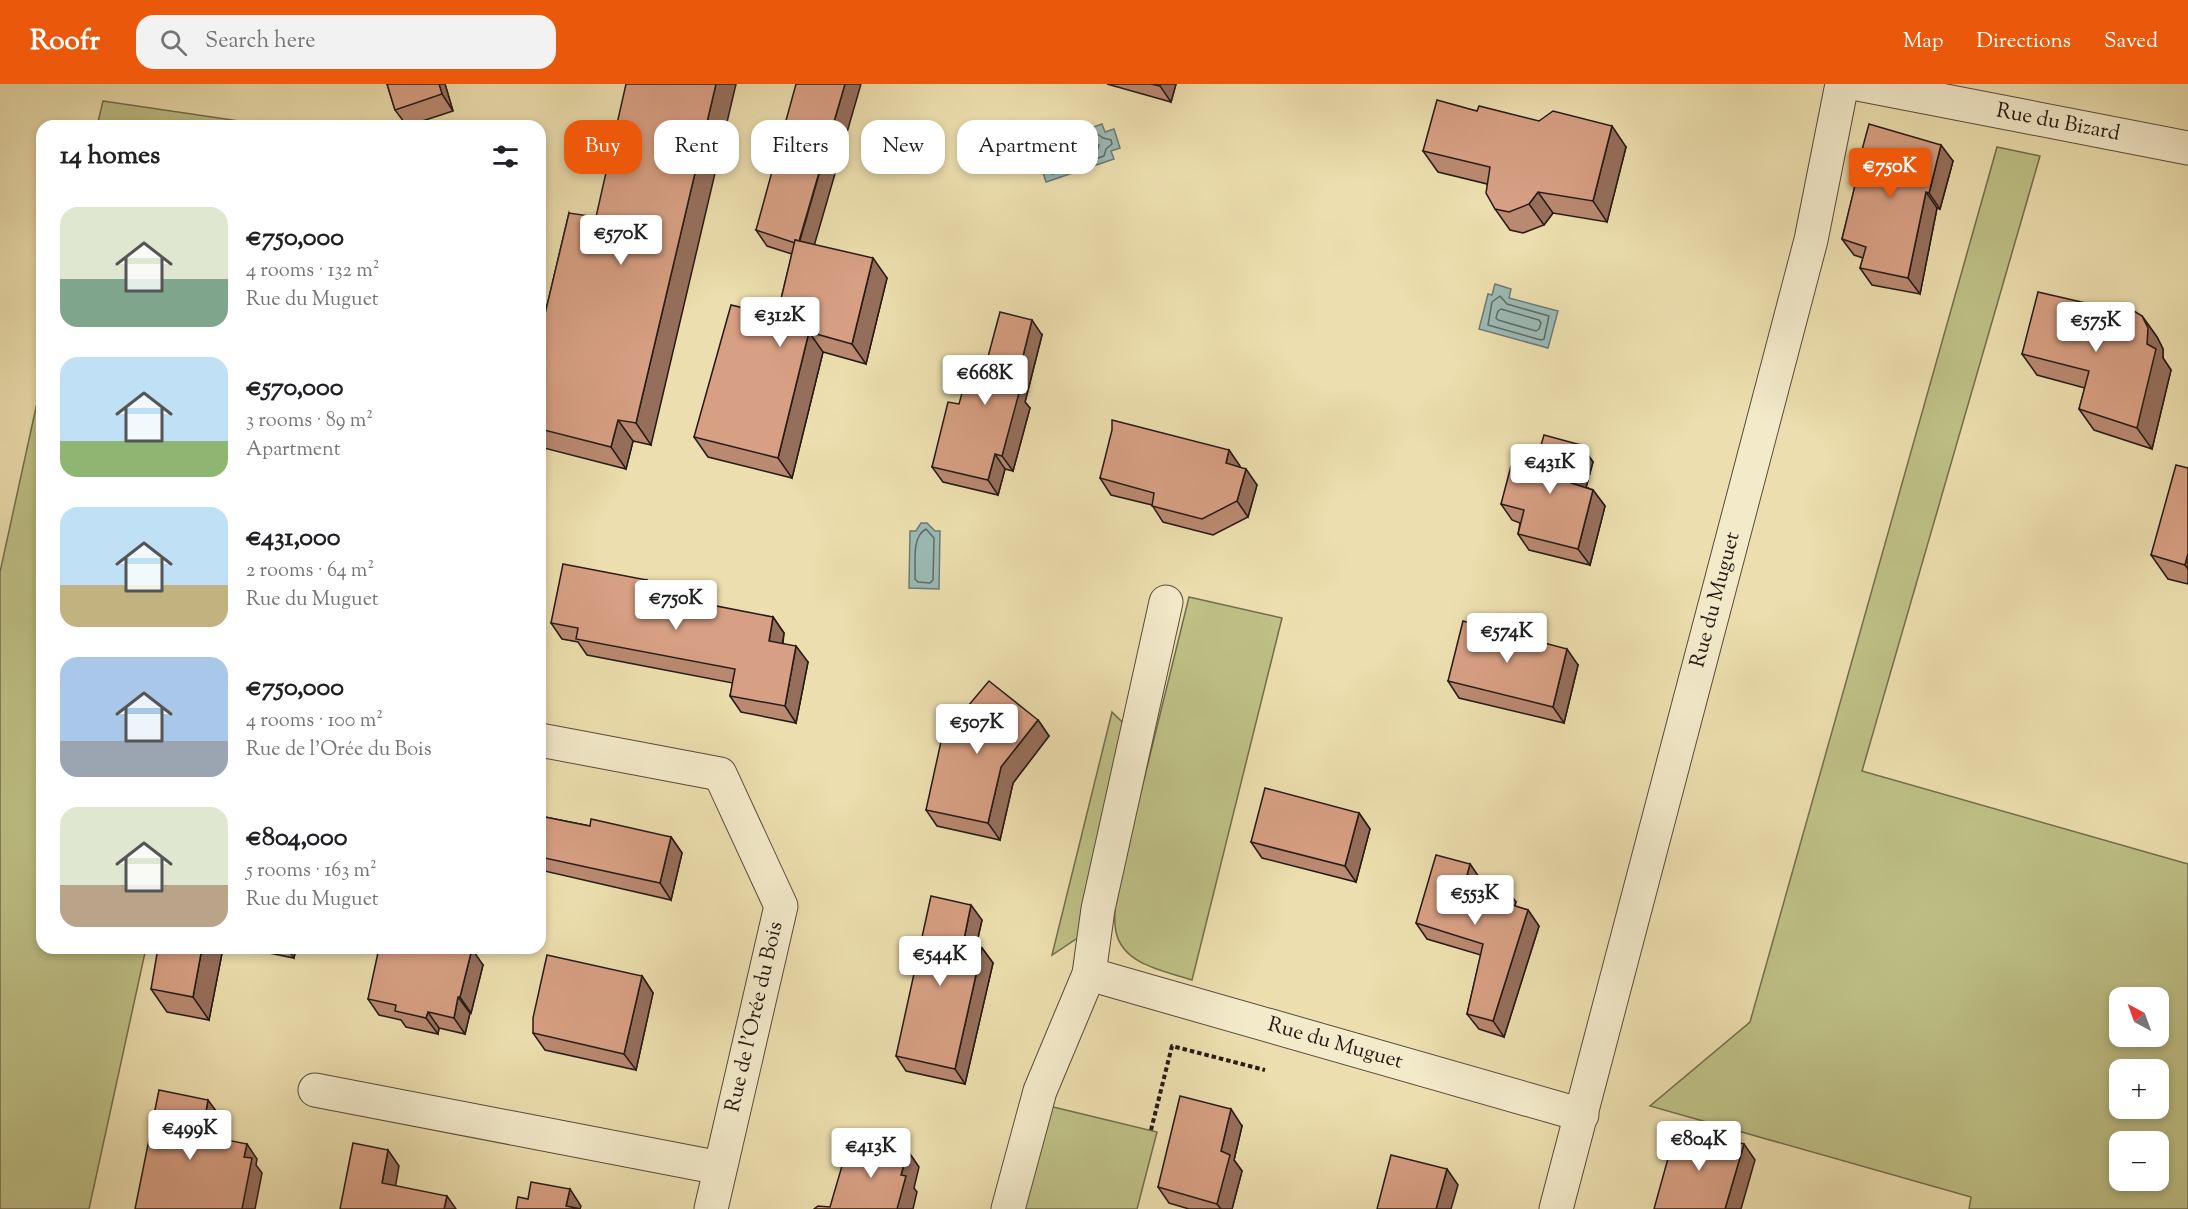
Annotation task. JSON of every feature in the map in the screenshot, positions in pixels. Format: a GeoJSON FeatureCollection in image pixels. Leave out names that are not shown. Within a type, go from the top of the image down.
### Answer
{"type":"FeatureCollection","features":[{"type":"Feature","properties":{"kind":"street","name":"Rue du Muguet"},"geometry":{"type":"LineString","coordinates":[[1556,1209],[1811,240],[1842,84]]}},
{"type":"Feature","properties":{"kind":"street","name":"Rue du Bizard"},"geometry":{"type":"LineString","coordinates":[[1858,84],[2188,148]]}},
{"type":"Feature","properties":{"kind":"street"},"geometry":{"type":"LineString","coordinates":[[1008,1209],[1040,1091],[1089,974],[1098,909],[1166,602]]}},
{"type":"Feature","properties":{"kind":"street","name":"Rue de l'Orée du Bois"},"geometry":{"type":"LineString","coordinates":[[546,741],[720,774],[781,906],[711,1209]]}},
{"type":"Feature","properties":{"kind":"street","name":"Rue du Muguet"},"geometry":{"type":"LineString","coordinates":[[1089,974],[1582,1115]]}},
{"type":"Feature","properties":{"kind":"street"},"geometry":{"type":"LineString","coordinates":[[315,1090],[720,1168]]}},
{"type":"Feature","properties":{"kind":"path"},"geometry":{"type":"LineString","coordinates":[[1151,1130],[1172,1046],[1276,1072]]}},
{"type":"Feature","properties":{"kind":"green space"},"geometry":{"type":"Polygon","coordinates":[[[103,101],[232,120],[98,120],[103,101]]]}},
{"type":"Feature","properties":{"kind":"green space"},"geometry":{"type":"Polygon","coordinates":[[[1997,147],[2040,156],[1862,771],[2188,864],[2188,1209],[1969,1209],[1971,1197],[1650,1106],[1750,1022],[1997,147]]]}},
{"type":"Feature","properties":{"kind":"green space"},"geometry":{"type":"Polygon","coordinates":[[[36,407],[36,954],[145,954],[89,1209],[0,1209],[0,572],[36,407]]]}},
{"type":"Feature","properties":{"kind":"green space"},"geometry":{"type":"Polygon","coordinates":[[[1189,597],[1282,618],[1192,980],[1146,965],[1127,952],[1120,943],[1115,920],[1118,885],[1189,597]]]}},
{"type":"Feature","properties":{"kind":"green space"},"geometry":{"type":"Polygon","coordinates":[[[1112,712],[1122,722],[1126,738],[1079,937],[1052,955],[1112,712]]]}},
{"type":"Feature","properties":{"kind":"green space"},"geometry":{"type":"Polygon","coordinates":[[[1045,1105],[1157,1132],[1137,1209],[1021,1209],[1045,1105]]]}},
{"type":"Feature","properties":{"kind":"water"},"geometry":{"type":"Polygon","coordinates":[[[1102,124],[1105,132],[1114,129],[1120,148],[1111,151],[1114,159],[1098,164],[1098,125],[1102,124]]]}},
{"type":"Feature","properties":{"kind":"water"},"geometry":{"type":"Polygon","coordinates":[[[1043,174],[1070,174],[1046,182],[1043,174]]]}},
{"type":"Feature","properties":{"kind":"water"},"geometry":{"type":"Polygon","coordinates":[[[1495,284],[1511,289],[1509,298],[1558,311],[1548,348],[1479,329],[1488,294],[1492,295],[1495,284]]]}},
{"type":"Feature","properties":{"kind":"water"},"geometry":{"type":"Polygon","coordinates":[[[921,523],[927,523],[935,531],[940,531],[939,589],[909,588],[910,531],[916,531],[921,523]]]}},
{"type":"Feature","properties":{"kind":"building"},"geometry":{"type":"Polygon","coordinates":[[[387,84],[439,84],[442,94],[395,110],[387,84]]]}},
{"type":"Feature","properties":{"kind":"building"},"geometry":{"type":"Polygon","coordinates":[[[626,84],[716,84],[708,120],[654,120],[654,174],[695,174],[636,423],[618,420],[611,447],[546,431],[546,310],[569,213],[596,217],[606,174],[642,174],[642,120],[618,120],[626,84]]]}},
{"type":"Feature","properties":{"kind":"building"},"geometry":{"type":"Polygon","coordinates":[[[796,84],[845,84],[834,120],[786,120],[796,84]]]}},
{"type":"Feature","properties":{"kind":"building"},"geometry":{"type":"Polygon","coordinates":[[[1437,100],[1477,111],[1479,106],[1539,121],[1553,111],[1612,126],[1593,201],[1538,192],[1529,204],[1509,212],[1495,209],[1486,193],[1490,167],[1423,151],[1437,100]]]}},
{"type":"Feature","properties":{"kind":"building"},"geometry":{"type":"Polygon","coordinates":[[[1869,124],[1941,145],[1929,193],[1926,192],[1908,278],[1860,268],[1866,247],[1842,239],[1869,124]]]}},
{"type":"Feature","properties":{"kind":"building"},"geometry":{"type":"Polygon","coordinates":[[[771,174],[819,174],[799,241],[795,240],[795,243],[756,230],[771,174]]]}},
{"type":"Feature","properties":{"kind":"building"},"geometry":{"type":"Polygon","coordinates":[[[795,240],[873,258],[852,344],[809,332],[778,458],[694,437],[731,305],[777,316],[795,240]]]}},
{"type":"Feature","properties":{"kind":"building"},"geometry":{"type":"Polygon","coordinates":[[[2038,292],[2116,310],[2131,309],[2142,316],[2148,328],[2147,344],[2156,349],[2137,428],[2079,409],[2089,371],[2022,354],[2038,292]]]}},
{"type":"Feature","properties":{"kind":"building"},"geometry":{"type":"Polygon","coordinates":[[[1000,312],[1032,320],[1014,392],[1019,393],[1002,456],[995,454],[988,480],[932,467],[948,402],[959,404],[966,379],[981,383],[1000,312]]]}},
{"type":"Feature","properties":{"kind":"building"},"geometry":{"type":"Polygon","coordinates":[[[1112,420],[1229,450],[1226,463],[1246,469],[1237,501],[1202,519],[1152,506],[1154,493],[1100,478],[1112,430],[1112,420]]]}},
{"type":"Feature","properties":{"kind":"building"},"geometry":{"type":"Polygon","coordinates":[[[1544,435],[1581,445],[1571,483],[1593,490],[1578,549],[1518,534],[1524,510],[1501,504],[1511,466],[1533,472],[1544,435]]]}},
{"type":"Feature","properties":{"kind":"building"},"geometry":{"type":"Polygon","coordinates":[[[2176,465],[2188,468],[2188,553],[2185,565],[2151,555],[2176,465]]]}},
{"type":"Feature","properties":{"kind":"building"},"geometry":{"type":"Polygon","coordinates":[[[563,564],[647,580],[643,599],[710,611],[711,605],[773,617],[769,641],[796,646],[785,706],[730,696],[735,669],[576,639],[578,628],[551,623],[563,564]]]}},
{"type":"Feature","properties":{"kind":"building"},"geometry":{"type":"Polygon","coordinates":[[[1463,621],[1567,649],[1553,707],[1448,681],[1463,621]]]}},
{"type":"Feature","properties":{"kind":"building"},"geometry":{"type":"Polygon","coordinates":[[[989,681],[1038,720],[1001,767],[988,823],[926,810],[942,737],[989,681]]]}},
{"type":"Feature","properties":{"kind":"building"},"geometry":{"type":"Polygon","coordinates":[[[1265,788],[1359,813],[1345,866],[1251,842],[1265,788]]]}},
{"type":"Feature","properties":{"kind":"building"},"geometry":{"type":"Polygon","coordinates":[[[546,817],[590,826],[591,819],[671,837],[660,883],[546,858],[546,817]]]}},
{"type":"Feature","properties":{"kind":"building"},"geometry":{"type":"Polygon","coordinates":[[[1436,855],[1470,864],[1467,875],[1504,886],[1500,901],[1528,910],[1493,1021],[1467,1014],[1483,944],[1416,923],[1436,855]]]}},
{"type":"Feature","properties":{"kind":"building"},"geometry":{"type":"Polygon","coordinates":[[[931,896],[971,905],[963,944],[982,948],[955,1069],[896,1056],[931,896]]]}},
{"type":"Feature","properties":{"kind":"building"},"geometry":{"type":"Polygon","coordinates":[[[157,954],[201,954],[193,997],[151,989],[157,954]]]}},
{"type":"Feature","properties":{"kind":"building"},"geometry":{"type":"Polygon","coordinates":[[[378,954],[471,954],[454,1018],[428,1012],[426,1018],[395,1011],[396,1005],[368,999],[378,954]]]}},
{"type":"Feature","properties":{"kind":"building"},"geometry":{"type":"Polygon","coordinates":[[[547,955],[642,976],[624,1054],[533,1033],[533,1018],[547,955]]]}},
{"type":"Feature","properties":{"kind":"building"},"geometry":{"type":"Polygon","coordinates":[[[159,1090],[208,1100],[202,1135],[247,1144],[244,1157],[252,1158],[242,1209],[135,1209],[159,1090]]]}},
{"type":"Feature","properties":{"kind":"building"},"geometry":{"type":"Polygon","coordinates":[[[1180,1096],[1231,1109],[1221,1151],[1230,1155],[1217,1204],[1158,1187],[1180,1096]]]}},
{"type":"Feature","properties":{"kind":"building"},"geometry":{"type":"Polygon","coordinates":[[[1677,1126],[1744,1144],[1725,1209],[1654,1209],[1677,1126]]]}},
{"type":"Feature","properties":{"kind":"building"},"geometry":{"type":"Polygon","coordinates":[[[863,1138],[908,1151],[901,1175],[906,1176],[897,1209],[814,1209],[818,1206],[830,1207],[844,1159],[857,1160],[863,1138]]]}},
{"type":"Feature","properties":{"kind":"building"},"geometry":{"type":"Polygon","coordinates":[[[353,1143],[388,1150],[382,1183],[447,1196],[444,1209],[340,1209],[353,1143]]]}},
{"type":"Feature","properties":{"kind":"building"},"geometry":{"type":"Polygon","coordinates":[[[1391,1155],[1447,1169],[1436,1209],[1377,1209],[1391,1155]]]}},
{"type":"Feature","properties":{"kind":"building"},"geometry":{"type":"Polygon","coordinates":[[[531,1182],[570,1189],[566,1206],[580,1209],[516,1209],[518,1197],[528,1199],[531,1182]]]}}]}
